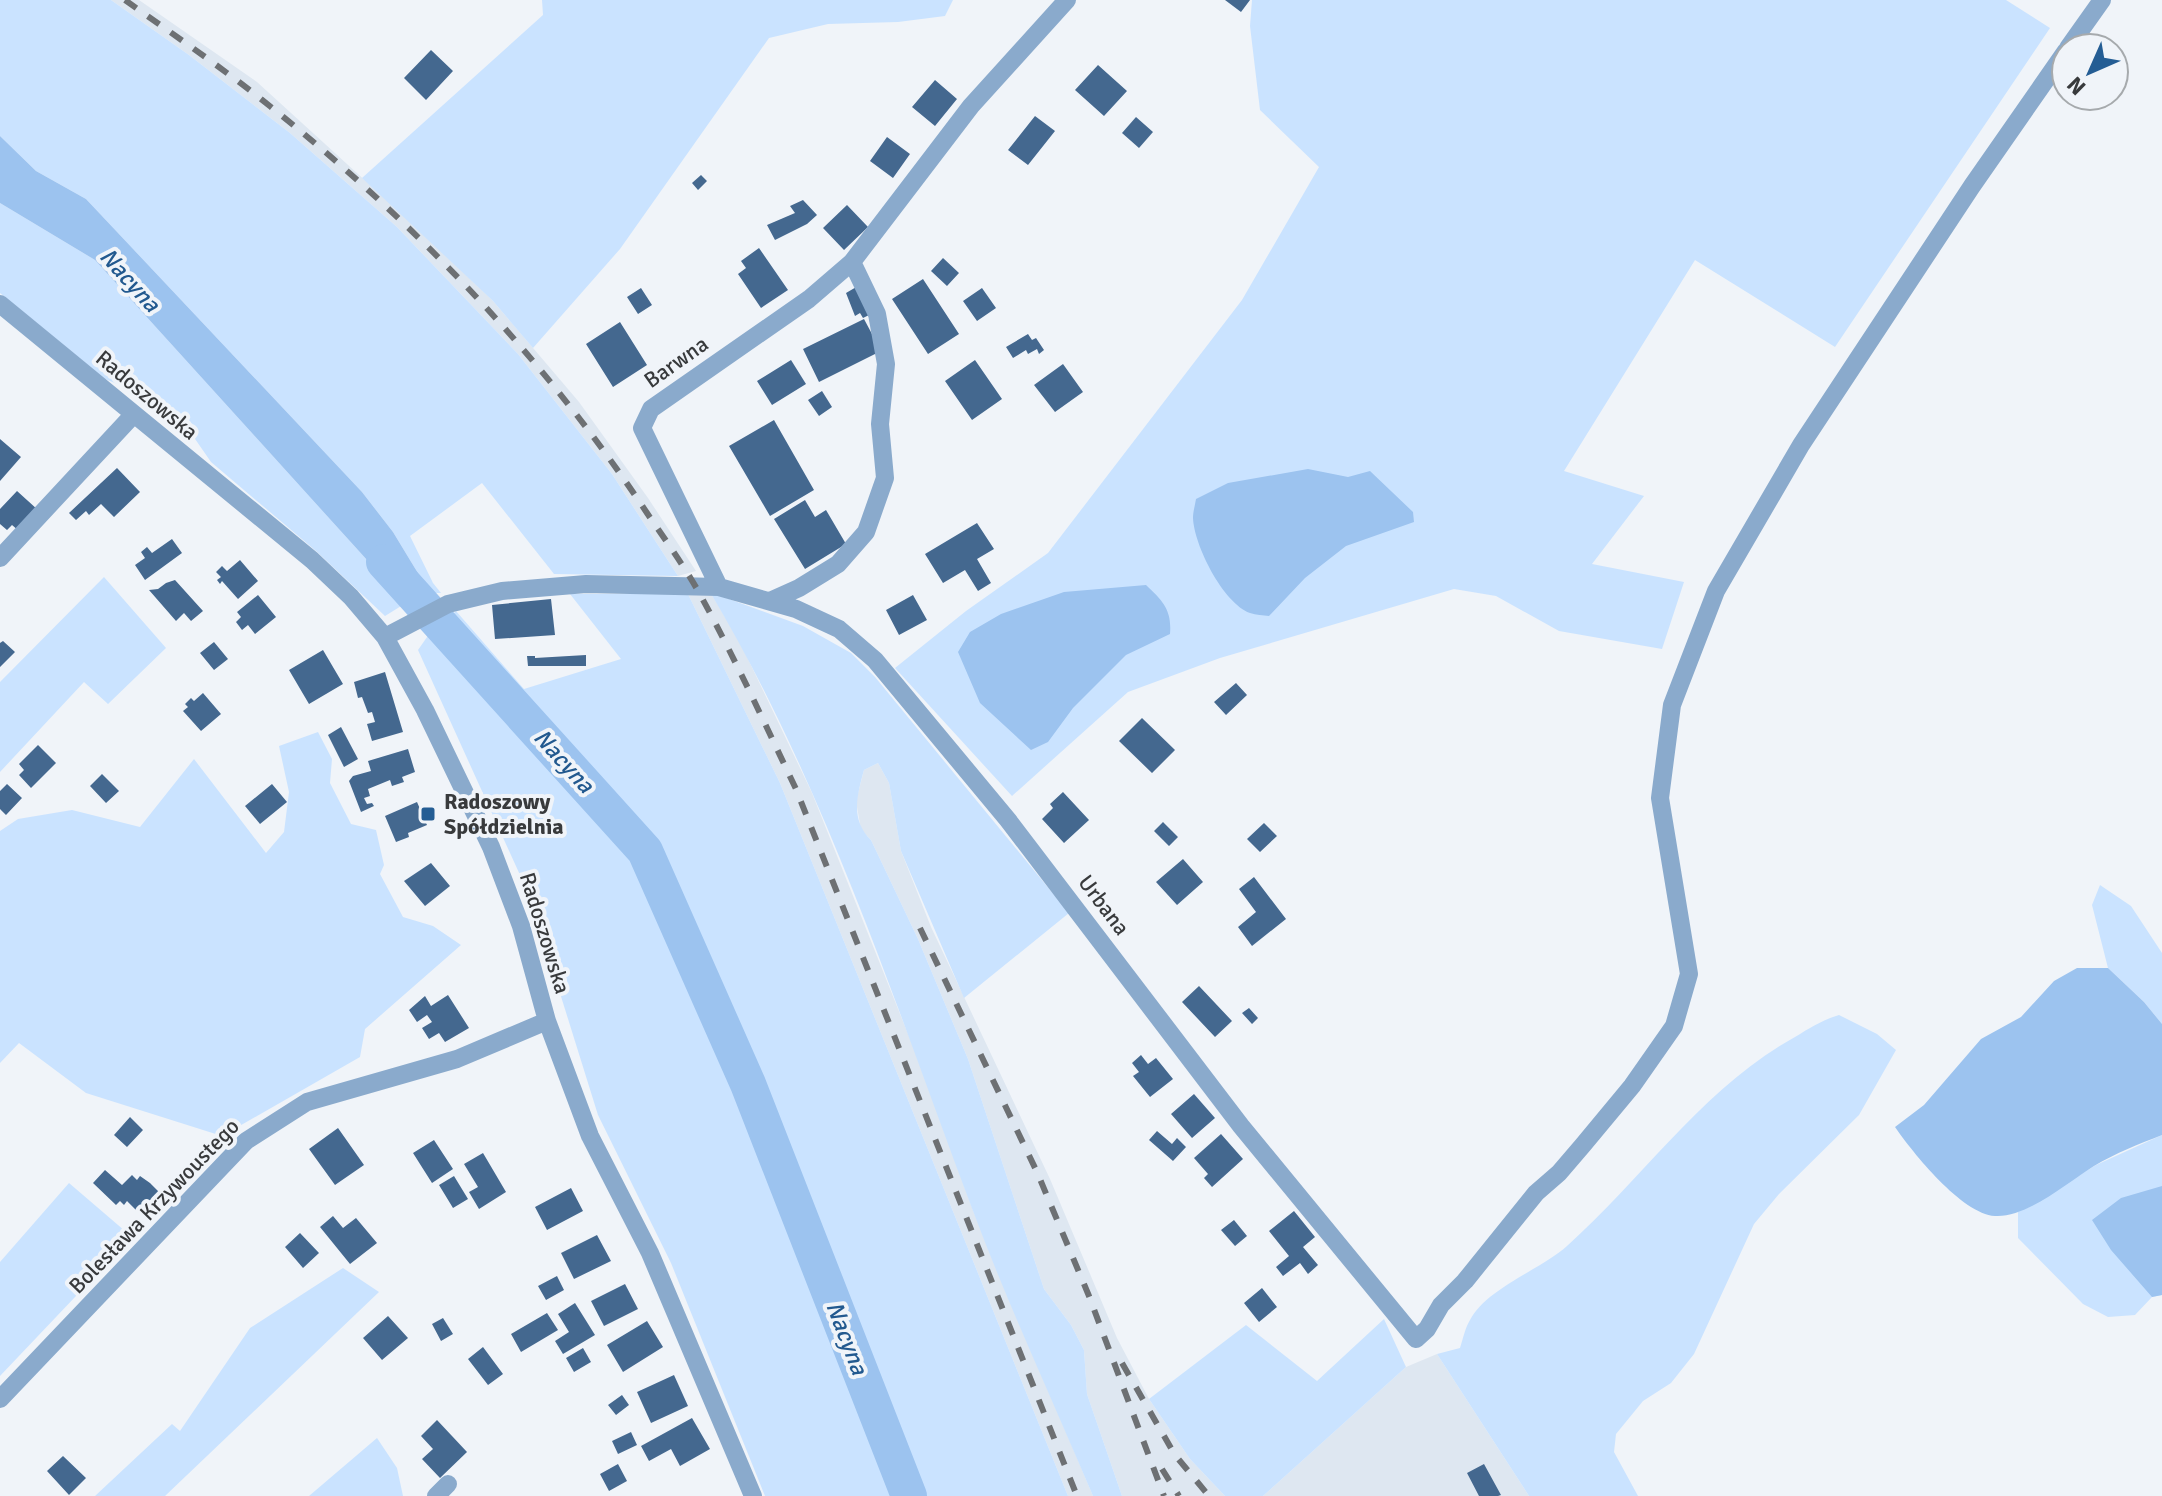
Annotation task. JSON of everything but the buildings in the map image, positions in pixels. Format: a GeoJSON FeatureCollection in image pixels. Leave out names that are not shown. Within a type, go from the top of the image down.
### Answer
{"type":"FeatureCollection","features":[{"type":"Feature","properties":{"kind":"street","name":"Barwna"},"geometry":{"type":"LineString","coordinates":[[719,587],[642,428],[651,409],[809,299],[852,262],[971,106],[1067,0]]}},
{"type":"Feature","properties":{"kind":"street"},"geometry":{"type":"LineString","coordinates":[[2080,32],[2102,0]]}},
{"type":"Feature","properties":{"kind":"street","name":"Urbana"},"geometry":{"type":"LineString","coordinates":[[719,587],[796,609],[839,629],[875,660],[1008,820],[1241,1126],[1416,1339],[1536,1193],[1559,1173],[1632,1086],[1674,1026],[1689,974],[1660,798],[1672,705],[1716,591],[1801,445],[1972,186],[2050,74]]}},
{"type":"Feature","properties":{"kind":"street"},"geometry":{"type":"LineString","coordinates":[[770,601],[799,588],[838,564],[866,532],[885,478],[880,424],[886,364],[877,314],[852,262]]}},
{"type":"Feature","properties":{"kind":"street","name":"Radoszowska"},"geometry":{"type":"LineString","coordinates":[[0,304],[312,560],[351,597],[385,637],[425,710],[491,847],[521,926],[547,1021],[590,1136],[656,1265],[753,1496]]}},
{"type":"Feature","properties":{"kind":"street"},"geometry":{"type":"LineString","coordinates":[[0,558],[134,414]]}},
{"type":"Feature","properties":{"kind":"street"},"geometry":{"type":"LineString","coordinates":[[385,637],[448,604],[502,591],[586,584],[719,587]]}},
{"type":"Feature","properties":{"kind":"street","name":"Bolesława Krzywoustego"},"geometry":{"type":"LineString","coordinates":[[0,1399],[246,1141],[307,1102],[457,1059],[547,1021]]}},
{"type":"Feature","properties":{"kind":"shaded area"},"geometry":{"type":"Polygon","coordinates":[[[0,0],[111,0],[290,133],[397,227],[518,354],[612,474],[678,576],[554,574],[482,483],[410,536],[441,593],[430,593],[393,532],[362,492],[86,199],[36,171],[0,136],[0,0]]]}},
{"type":"Feature","properties":{"kind":"shaded area"},"geometry":{"type":"Polygon","coordinates":[[[111,0],[139,0],[257,82],[493,301],[579,402],[696,571],[678,576],[612,474],[518,354],[397,227],[290,133],[111,0]]]}},
{"type":"Feature","properties":{"kind":"shaded area"},"geometry":{"type":"Polygon","coordinates":[[[542,0],[953,0],[945,16],[898,22],[828,24],[769,38],[620,249],[533,348],[493,301],[362,178],[543,15],[542,0]]]}},
{"type":"Feature","properties":{"kind":"shaded area"},"geometry":{"type":"Polygon","coordinates":[[[1252,0],[2006,0],[2050,28],[1835,347],[1695,260],[1564,471],[1644,496],[1592,564],[1684,582],[1662,649],[1559,631],[1496,596],[1454,589],[1220,658],[1128,692],[1012,796],[895,668],[966,611],[1048,553],[1242,300],[1319,167],[1260,110],[1250,26],[1252,0]]]}},
{"type":"Feature","properties":{"kind":"shaded area"},"geometry":{"type":"Polygon","coordinates":[[[0,203],[95,260],[406,603],[385,616],[316,551],[211,462],[193,436],[140,393],[105,379],[0,293],[0,203]]]}},
{"type":"Feature","properties":{"kind":"shaded area"},"geometry":{"type":"Polygon","coordinates":[[[104,577],[166,648],[108,704],[84,682],[0,772],[0,682],[104,577]]]}},
{"type":"Feature","properties":{"kind":"shaded area"},"geometry":{"type":"Polygon","coordinates":[[[710,592],[738,638],[812,793],[920,1064],[974,1213],[1093,1496],[1068,1496],[780,783],[688,594],[710,592]]]}},
{"type":"Feature","properties":{"kind":"shaded area"},"geometry":{"type":"Polygon","coordinates":[[[710,592],[803,626],[851,653],[875,677],[1069,913],[964,998],[901,851],[889,783],[878,763],[864,770],[857,807],[860,824],[871,840],[918,939],[968,1059],[1044,1289],[1071,1325],[1084,1350],[1087,1394],[1122,1496],[1093,1496],[987,1247],[886,975],[823,817],[751,665],[710,592]]]}},
{"type":"Feature","properties":{"kind":"shaded area"},"geometry":{"type":"Polygon","coordinates":[[[570,594],[688,594],[780,783],[1068,1496],[916,1496],[753,1078],[651,850],[445,622],[456,611],[524,689],[621,659],[570,594]]]}},
{"type":"Feature","properties":{"kind":"shaded area"},"geometry":{"type":"Polygon","coordinates":[[[434,627],[639,855],[742,1085],[900,1496],[765,1496],[671,1263],[598,1115],[530,897],[418,650],[434,627]]]}},
{"type":"Feature","properties":{"kind":"shaded area"},"geometry":{"type":"Polygon","coordinates":[[[318,732],[332,759],[330,783],[351,824],[376,830],[384,865],[380,874],[403,917],[433,926],[461,945],[365,1029],[360,1057],[222,1136],[86,1093],[19,1043],[0,1063],[0,831],[18,819],[72,810],[140,827],[194,759],[266,853],[284,832],[289,792],[279,746],[318,732]]]}},
{"type":"Feature","properties":{"kind":"shaded area"},"geometry":{"type":"Polygon","coordinates":[[[878,763],[889,783],[901,851],[931,927],[1050,1179],[1117,1338],[1149,1399],[1190,1459],[1225,1496],[1122,1496],[1087,1394],[1084,1350],[1071,1325],[1044,1289],[968,1059],[918,939],[871,840],[861,830],[856,801],[864,770],[878,763]]]}},
{"type":"Feature","properties":{"kind":"shaded area"},"geometry":{"type":"Polygon","coordinates":[[[2100,885],[2131,906],[2162,953],[2162,1024],[2108,968],[2092,905],[2100,885]]]}},
{"type":"Feature","properties":{"kind":"shaded area"},"geometry":{"type":"Polygon","coordinates":[[[1839,1015],[1877,1034],[1896,1050],[1859,1115],[1779,1194],[1754,1224],[1694,1354],[1671,1383],[1643,1401],[1616,1434],[1614,1452],[1638,1496],[1529,1496],[1437,1354],[1460,1348],[1468,1323],[1489,1298],[1567,1246],[1732,1081],[1795,1037],[1839,1015]]]}},
{"type":"Feature","properties":{"kind":"shaded area"},"geometry":{"type":"Polygon","coordinates":[[[2162,1135],[2162,1295],[2152,1297],[2135,1315],[2108,1317],[2083,1304],[2018,1238],[2018,1212],[2096,1165],[2162,1135]]]}},
{"type":"Feature","properties":{"kind":"shaded area"},"geometry":{"type":"Polygon","coordinates":[[[69,1183],[132,1237],[0,1376],[0,1262],[69,1183]]]}},
{"type":"Feature","properties":{"kind":"shaded area"},"geometry":{"type":"Polygon","coordinates":[[[343,1268],[379,1292],[165,1496],[95,1496],[172,1424],[180,1431],[250,1328],[343,1268]]]}},
{"type":"Feature","properties":{"kind":"shaded area"},"geometry":{"type":"Polygon","coordinates":[[[1384,1319],[1406,1367],[1263,1496],[1225,1496],[1190,1459],[1149,1399],[1246,1325],[1317,1381],[1384,1319]]]}},
{"type":"Feature","properties":{"kind":"shaded area"},"geometry":{"type":"Polygon","coordinates":[[[1437,1354],[1529,1496],[1263,1496],[1406,1367],[1437,1354]]]}},
{"type":"Feature","properties":{"kind":"shaded area"},"geometry":{"type":"Polygon","coordinates":[[[377,1438],[397,1468],[403,1496],[309,1496],[377,1438]]]}},
{"type":"Feature","properties":{"kind":"water"},"geometry":{"type":"Polygon","coordinates":[[[0,136],[36,171],[86,199],[362,492],[393,532],[430,593],[406,603],[95,260],[0,203],[0,136]]]}},
{"type":"Feature","properties":{"kind":"water"},"geometry":{"type":"Polygon","coordinates":[[[1308,469],[1348,477],[1370,471],[1413,512],[1414,522],[1346,546],[1305,578],[1269,616],[1250,613],[1220,586],[1204,557],[1193,516],[1196,499],[1228,483],[1308,469]]]}},
{"type":"Feature","properties":{"kind":"water"},"geometry":{"type":"Polygon","coordinates":[[[1146,585],[1165,606],[1170,634],[1126,655],[1073,708],[1048,742],[1031,750],[980,703],[958,652],[970,632],[1001,614],[1064,592],[1146,585]]]}},
{"type":"Feature","properties":{"kind":"water"},"geometry":{"type":"Polygon","coordinates":[[[2077,968],[2108,968],[2162,1024],[2162,1135],[2102,1161],[2034,1205],[2007,1215],[1982,1213],[1939,1180],[1895,1127],[1924,1105],[1981,1039],[2021,1017],[2054,981],[2077,968]]]}},
{"type":"Feature","properties":{"kind":"water"},"geometry":{"type":"Polygon","coordinates":[[[2162,1186],[2162,1295],[2152,1297],[2111,1250],[2092,1220],[2121,1198],[2162,1186]]]}},
{"type":"Feature","properties":{"kind":"waterway","name":"Nacyna"},"geometry":{"type":"LineString","coordinates":[[384,562],[645,851],[748,1084],[909,1496]]}},
{"type":"Feature","properties":{"kind":"railway"},"geometry":{"type":"LineString","coordinates":[[125,0],[271,107],[325,151],[427,246],[521,347],[566,401],[608,456],[685,570],[723,638],[796,789],[1077,1496]]}},
{"type":"Feature","properties":{"kind":"railway"},"geometry":{"type":"LineString","coordinates":[[920,928],[1037,1172],[1089,1296],[1164,1496]]}},
{"type":"Feature","properties":{"kind":"railway"},"geometry":{"type":"LineString","coordinates":[[1122,1363],[1175,1455],[1209,1496]]}},
{"type":"Feature","properties":{"kind":"railway"},"geometry":{"type":"LineString","coordinates":[[1162,1469],[1179,1496]]}},
{"type":"Feature","properties":{"kind":"place","name":"Radoszowy Spółdzielnia"},"geometry":{"type":"Point","coordinates":[428,814]}}]}
